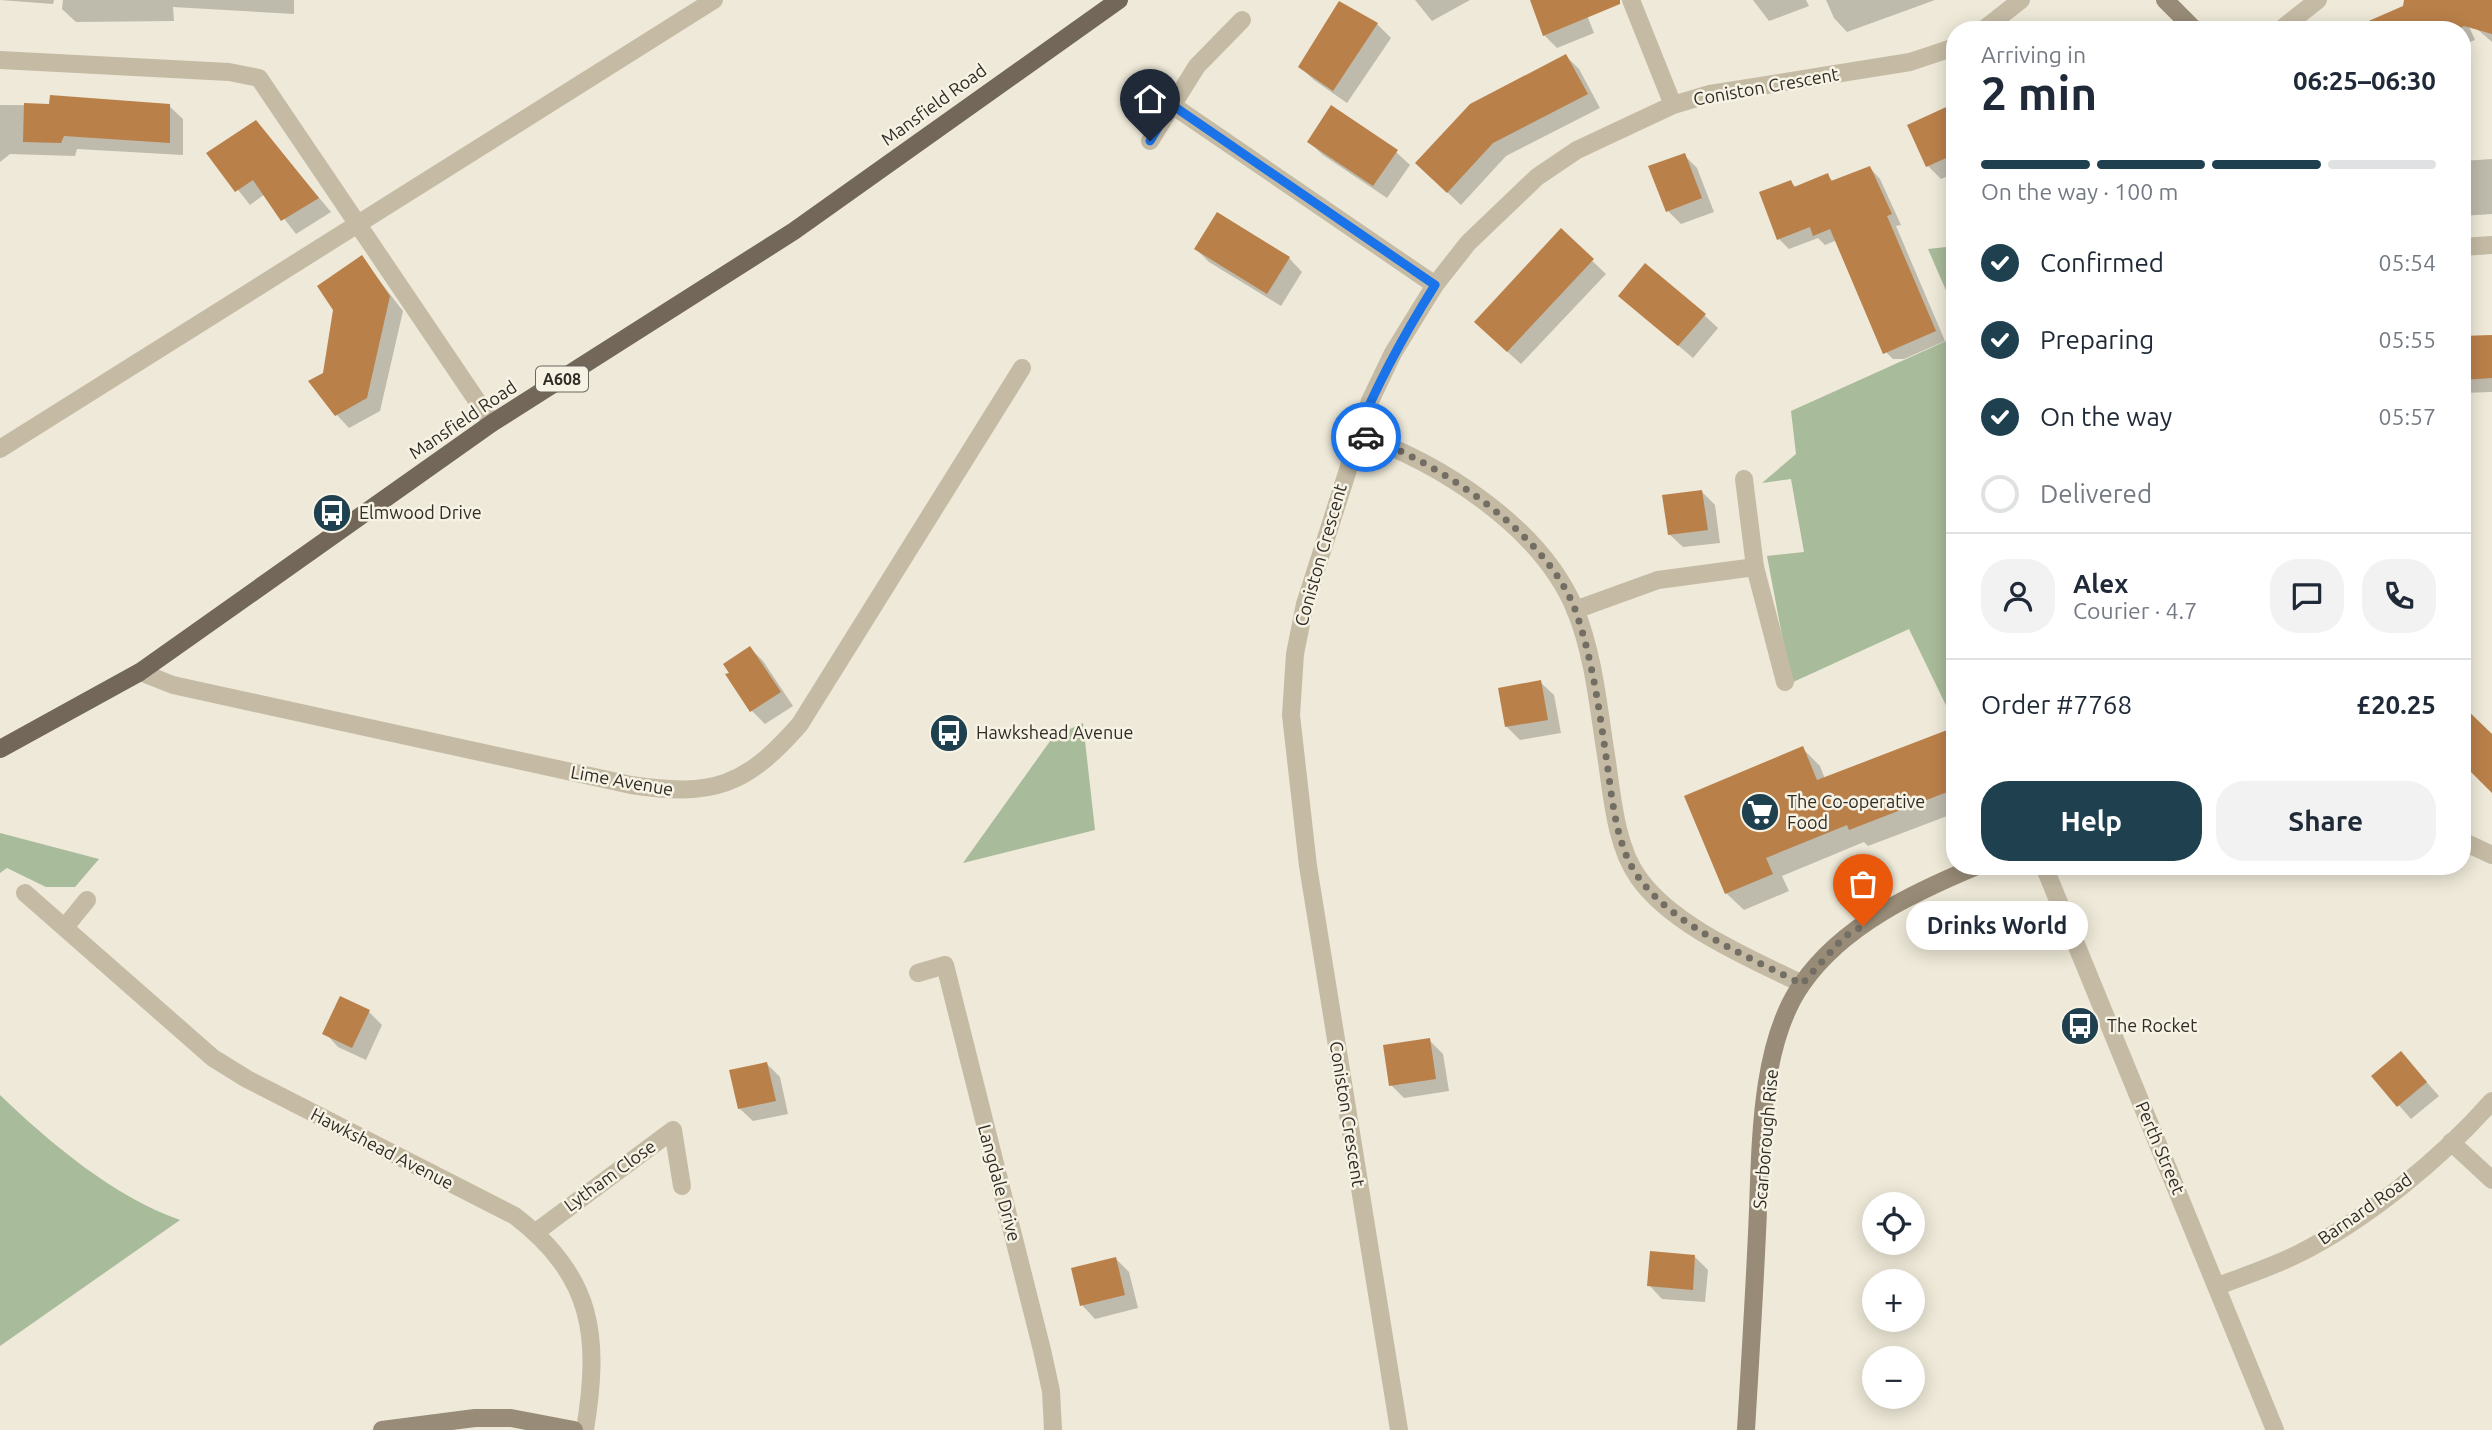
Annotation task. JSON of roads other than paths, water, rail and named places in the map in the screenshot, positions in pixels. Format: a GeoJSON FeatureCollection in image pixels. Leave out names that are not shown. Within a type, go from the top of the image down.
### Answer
{"type":"FeatureCollection","features":[{"type":"Feature","properties":{"kind":"main road","name":"Mansfield Road"},"geometry":{"type":"LineString","coordinates":[[0,749],[140,672],[492,423],[794,231],[1119,0]]}},
{"type":"Feature","properties":{"kind":"street"},"geometry":{"type":"LineString","coordinates":[[0,449],[714,0]]}},
{"type":"Feature","properties":{"kind":"street"},"geometry":{"type":"LineString","coordinates":[[1631,0],[1673,106]]}},
{"type":"Feature","properties":{"kind":"street"},"geometry":{"type":"LineString","coordinates":[[1994,21],[2021,0]]}},
{"type":"Feature","properties":{"kind":"street"},"geometry":{"type":"LineString","coordinates":[[2165,0],[2186,21]]}},
{"type":"Feature","properties":{"kind":"street"},"geometry":{"type":"LineString","coordinates":[[2291,21],[2318,0]]}},
{"type":"Feature","properties":{"kind":"street"},"geometry":{"type":"LineString","coordinates":[[1150,141],[1198,66],[1242,20]]}},
{"type":"Feature","properties":{"kind":"street","name":"Coniston Crescent"},"geometry":{"type":"LineString","coordinates":[[1399,1430],[1308,866],[1291,715],[1295,654],[1305,604],[1357,434],[1393,353],[1435,285],[1468,243],[1537,177],[1577,150],[1673,106],[1721,92],[1910,62],[1946,50]]}},
{"type":"Feature","properties":{"kind":"street"},"geometry":{"type":"LineString","coordinates":[[0,60],[229,72],[259,78],[492,423]]}},
{"type":"Feature","properties":{"kind":"street"},"geometry":{"type":"LineString","coordinates":[[1172,105],[1435,285]]}},
{"type":"Feature","properties":{"kind":"street"},"geometry":{"type":"LineString","coordinates":[[2471,246],[2492,245]]}},
{"type":"Feature","properties":{"kind":"street","name":"Lime Avenue"},"geometry":{"type":"LineString","coordinates":[[140,672],[173,685],[631,786],[690,791],[718,786],[744,776],[767,760],[800,724],[1022,368]]}},
{"type":"Feature","properties":{"kind":"street"},"geometry":{"type":"LineString","coordinates":[[1357,434],[1398,448],[1502,516],[1541,554],[1575,610],[1593,674],[1612,795],[1626,857],[1639,879],[1695,926],[1802,984]]}},
{"type":"Feature","properties":{"kind":"street"},"geometry":{"type":"LineString","coordinates":[[1744,479],[1755,567],[1785,682]]}},
{"type":"Feature","properties":{"kind":"street"},"geometry":{"type":"LineString","coordinates":[[1575,610],[1658,580],[1755,567]]}},
{"type":"Feature","properties":{"kind":"street"},"geometry":{"type":"LineString","coordinates":[[2471,845],[2492,855]]}},
{"type":"Feature","properties":{"kind":"street","name":"Scarborough Rise"},"geometry":{"type":"LineString","coordinates":[[1746,1430],[1763,1122],[1775,1050],[1802,984],[1844,937],[1917,891],[1955,875]]}},
{"type":"Feature","properties":{"kind":"street","name":"Perth Street"},"geometry":{"type":"LineString","coordinates":[[2048,875],[2275,1430]]}},
{"type":"Feature","properties":{"kind":"street","name":"Hawkshead Avenue"},"geometry":{"type":"LineString","coordinates":[[25,893],[135,993],[213,1058],[247,1079],[515,1216],[536,1232],[552,1248],[575,1283],[590,1326],[593,1375],[585,1430]]}},
{"type":"Feature","properties":{"kind":"street"},"geometry":{"type":"LineString","coordinates":[[65,927],[87,900]]}},
{"type":"Feature","properties":{"kind":"street","name":"Langdale Drive"},"geometry":{"type":"LineString","coordinates":[[918,973],[945,965],[1042,1350],[1051,1391],[1053,1430]]}},
{"type":"Feature","properties":{"kind":"street","name":"Barnard Road"},"geometry":{"type":"LineString","coordinates":[[2218,1286],[2298,1254],[2339,1229],[2451,1142],[2492,1101]]}},
{"type":"Feature","properties":{"kind":"street","name":"Lytham Close"},"geometry":{"type":"LineString","coordinates":[[536,1232],[673,1130],[682,1186]]}},
{"type":"Feature","properties":{"kind":"street"},"geometry":{"type":"LineString","coordinates":[[2451,1142],[2492,1180]]}},
{"type":"Feature","properties":{"kind":"street"},"geometry":{"type":"LineString","coordinates":[[382,1430],[475,1418],[510,1418],[575,1430]]}},
{"type":"Feature","properties":{"kind":"place","name":"Elmwood Drive"},"geometry":{"type":"Point","coordinates":[332,513]}},
{"type":"Feature","properties":{"kind":"place","name":"Hawkshead Avenue"},"geometry":{"type":"Point","coordinates":[949,733]}},
{"type":"Feature","properties":{"kind":"place","name":"The Co-operative Food"},"geometry":{"type":"Point","coordinates":[1760,812]}},
{"type":"Feature","properties":{"kind":"place","name":"Drinks World"},"geometry":{"type":"Point","coordinates":[1863,926]}},
{"type":"Feature","properties":{"kind":"place","name":"The Rocket"},"geometry":{"type":"Point","coordinates":[2080,1026]}}]}
